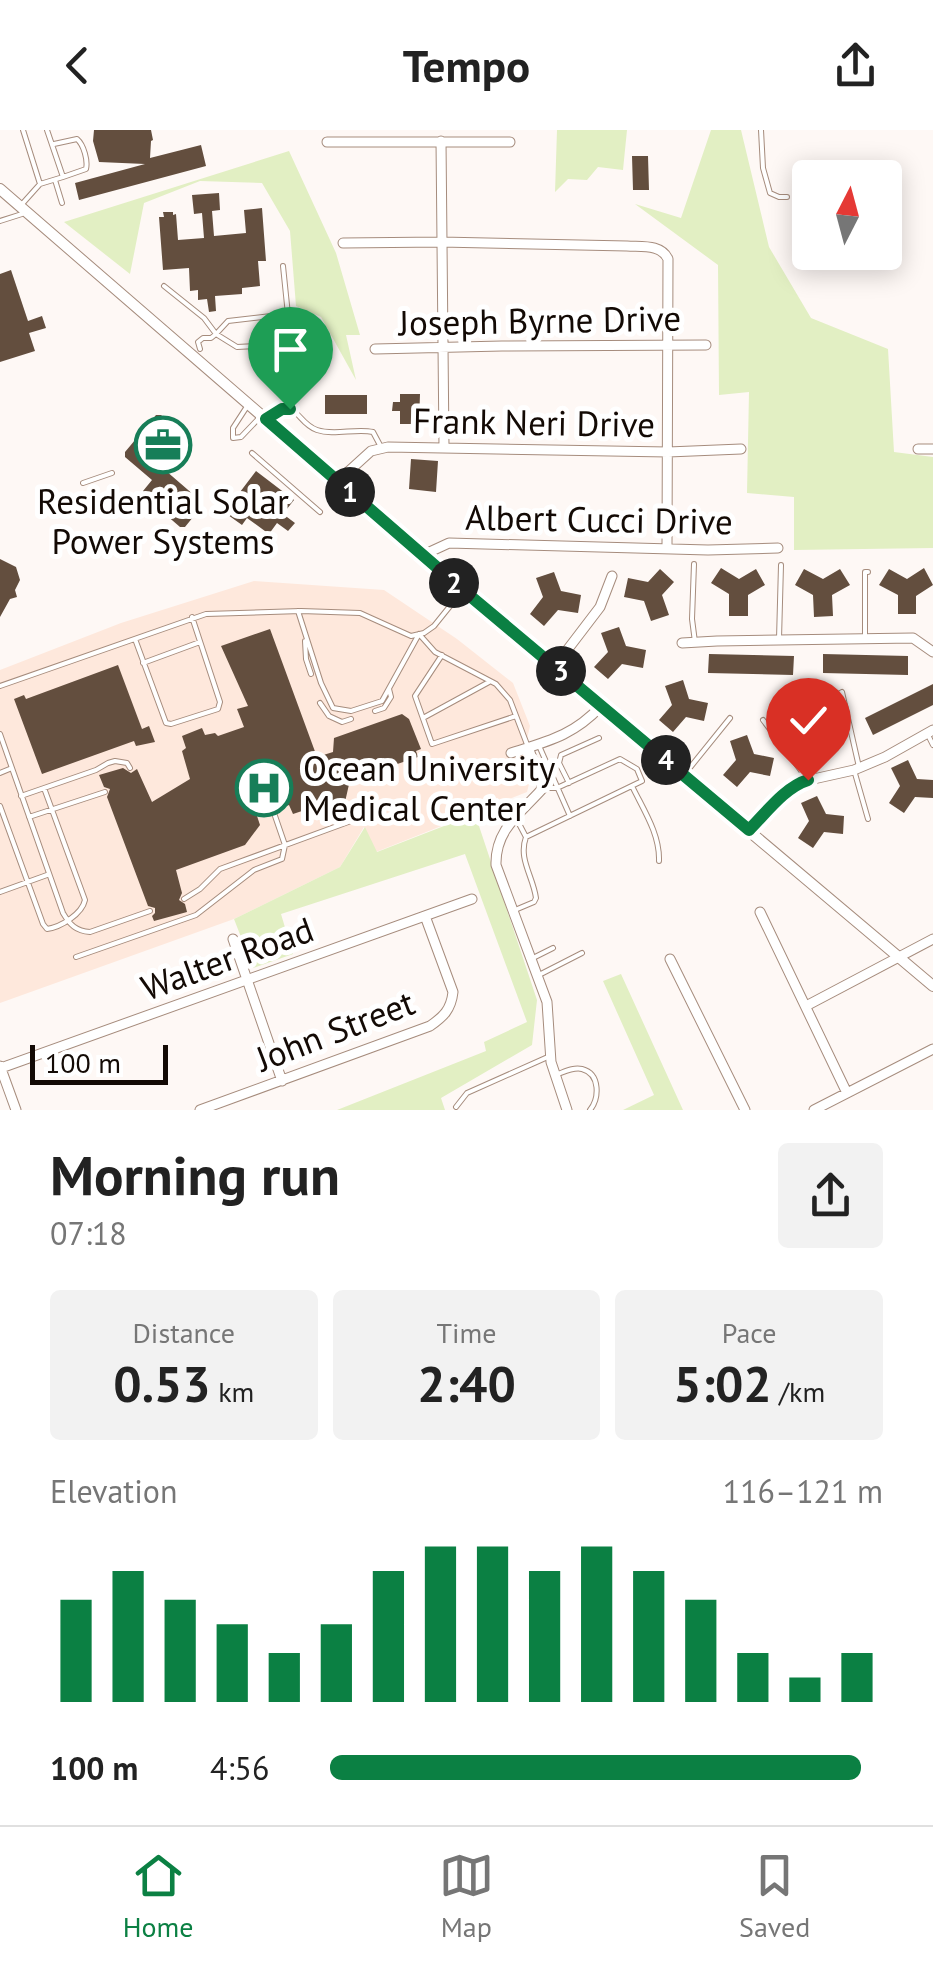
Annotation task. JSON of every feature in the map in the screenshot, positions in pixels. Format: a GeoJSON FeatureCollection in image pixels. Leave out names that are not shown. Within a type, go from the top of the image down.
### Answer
{"type":"FeatureCollection","features":[{"type":"Feature","properties":{"kind":"street"},"geometry":{"type":"LineString","coordinates":[[441,141],[444,447]]}},
{"type":"Feature","properties":{"kind":"street"},"geometry":{"type":"LineString","coordinates":[[327,142],[510,142]]}},
{"type":"Feature","properties":{"kind":"street"},"geometry":{"type":"LineString","coordinates":[[0,190],[196,352],[249,404],[463,590],[933,986]]}},
{"type":"Feature","properties":{"kind":"street"},"geometry":{"type":"LineString","coordinates":[[343,243],[628,246],[665,252],[669,347],[666,547]]}},
{"type":"Feature","properties":{"kind":"street","name":"Joseph Byrne Drive"},"geometry":{"type":"LineString","coordinates":[[375,350],[706,345]]}},
{"type":"Feature","properties":{"kind":"street","name":"Frank Neri Drive"},"geometry":{"type":"LineString","coordinates":[[338,482],[371,451],[388,446],[668,452],[742,449]]}},
{"type":"Feature","properties":{"kind":"street"},"geometry":{"type":"LineString","coordinates":[[918,449],[933,450]]}},
{"type":"Feature","properties":{"kind":"street","name":"Albert Cucci Drive"},"geometry":{"type":"LineString","coordinates":[[423,555],[450,542],[708,550],[778,548]]}},
{"type":"Feature","properties":{"kind":"street"},"geometry":{"type":"LineString","coordinates":[[555,666],[600,607],[612,576]]}},
{"type":"Feature","properties":{"kind":"street"},"geometry":{"type":"LineString","coordinates":[[682,644],[913,638],[933,652]]}},
{"type":"Feature","properties":{"kind":"street"},"geometry":{"type":"LineString","coordinates":[[512,753],[572,731],[602,706]]}},
{"type":"Feature","properties":{"kind":"street"},"geometry":{"type":"LineString","coordinates":[[749,830],[800,782],[885,757],[930,732]]}},
{"type":"Feature","properties":{"kind":"street"},"geometry":{"type":"LineString","coordinates":[[533,745],[543,788],[505,828],[496,850],[496,865],[547,1002],[550,1056],[566,1110]]}},
{"type":"Feature","properties":{"kind":"street","name":"Walter Road"},"geometry":{"type":"LineString","coordinates":[[0,1067],[472,898]]}},
{"type":"Feature","properties":{"kind":"street"},"geometry":{"type":"LineString","coordinates":[[760,912],[848,1092]]}},
{"type":"Feature","properties":{"kind":"street","name":"John Street"},"geometry":{"type":"LineString","coordinates":[[200,1110],[430,1026],[443,1017],[453,992],[425,916]]}},
{"type":"Feature","properties":{"kind":"street"},"geometry":{"type":"LineString","coordinates":[[233,938],[282,1080]]}},
{"type":"Feature","properties":{"kind":"street"},"geometry":{"type":"LineString","coordinates":[[806,1006],[933,939]]}},
{"type":"Feature","properties":{"kind":"street"},"geometry":{"type":"LineString","coordinates":[[670,959],[744,1110]]}},
{"type":"Feature","properties":{"kind":"street"},"geometry":{"type":"LineString","coordinates":[[814,1110],[933,1048]]}},
{"type":"Feature","properties":{"kind":"street"},"geometry":{"type":"LineString","coordinates":[[0,1067],[16,1110]]}},
{"type":"Feature","properties":{"kind":"lane"},"geometry":{"type":"LineString","coordinates":[[23,130],[40,184]]}},
{"type":"Feature","properties":{"kind":"lane"},"geometry":{"type":"LineString","coordinates":[[48,130],[63,177]]}},
{"type":"Feature","properties":{"kind":"lane"},"geometry":{"type":"LineString","coordinates":[[761,130],[765,181],[770,193],[788,197]]}},
{"type":"Feature","properties":{"kind":"lane"},"geometry":{"type":"LineString","coordinates":[[0,221],[23,209],[40,184],[86,169],[80,142],[73,139],[53,145]]}},
{"type":"Feature","properties":{"kind":"lane"},"geometry":{"type":"LineString","coordinates":[[54,180],[62,203]]}},
{"type":"Feature","properties":{"kind":"lane"},"geometry":{"type":"LineString","coordinates":[[164,286],[204,318],[213,336],[237,347],[290,344],[283,266]]}},
{"type":"Feature","properties":{"kind":"lane"},"geometry":{"type":"LineString","coordinates":[[196,352],[198,342],[213,336],[228,321],[288,314]]}},
{"type":"Feature","properties":{"kind":"lane"},"geometry":{"type":"LineString","coordinates":[[249,404],[233,428],[233,438],[241,437],[264,417],[290,409],[317,430],[374,432],[381,448]]}},
{"type":"Feature","properties":{"kind":"lane"},"geometry":{"type":"LineString","coordinates":[[252,453],[320,512]]}},
{"type":"Feature","properties":{"kind":"lane"},"geometry":{"type":"LineString","coordinates":[[83,483],[112,473]]}},
{"type":"Feature","properties":{"kind":"lane"},"geometry":{"type":"LineString","coordinates":[[694,564],[695,642]]}},
{"type":"Feature","properties":{"kind":"lane"},"geometry":{"type":"LineString","coordinates":[[779,640],[782,565]]}},
{"type":"Feature","properties":{"kind":"lane"},"geometry":{"type":"LineString","coordinates":[[865,638],[868,572]]}},
{"type":"Feature","properties":{"kind":"lane"},"geometry":{"type":"LineString","coordinates":[[0,686],[192,618],[221,612],[360,613],[411,636],[434,626],[463,590]]}},
{"type":"Feature","properties":{"kind":"lane"},"geometry":{"type":"LineString","coordinates":[[298,611],[321,684],[333,708],[351,711],[382,701],[419,634]]}},
{"type":"Feature","properties":{"kind":"lane"},"geometry":{"type":"LineString","coordinates":[[135,638],[164,720],[171,724],[218,709],[220,705],[192,618]]}},
{"type":"Feature","properties":{"kind":"lane"},"geometry":{"type":"LineString","coordinates":[[419,634],[442,655],[490,681],[510,700],[570,816]]}},
{"type":"Feature","properties":{"kind":"lane"},"geometry":{"type":"LineString","coordinates":[[306,637],[304,646],[311,674]]}},
{"type":"Feature","properties":{"kind":"lane"},"geometry":{"type":"LineString","coordinates":[[144,662],[200,642]]}},
{"type":"Feature","properties":{"kind":"lane"},"geometry":{"type":"LineString","coordinates":[[442,655],[415,696],[432,744],[516,716]]}},
{"type":"Feature","properties":{"kind":"lane"},"geometry":{"type":"LineString","coordinates":[[423,718],[490,681]]}},
{"type":"Feature","properties":{"kind":"lane"},"geometry":{"type":"LineString","coordinates":[[376,711],[384,708],[390,697],[389,688]]}},
{"type":"Feature","properties":{"kind":"lane"},"geometry":{"type":"LineString","coordinates":[[831,699],[842,692],[868,818]]}},
{"type":"Feature","properties":{"kind":"lane"},"geometry":{"type":"LineString","coordinates":[[320,704],[328,716],[342,722],[351,719]]}},
{"type":"Feature","properties":{"kind":"lane"},"geometry":{"type":"LineString","coordinates":[[684,775],[730,718]]}},
{"type":"Feature","properties":{"kind":"lane"},"geometry":{"type":"LineString","coordinates":[[764,720],[808,780]]}},
{"type":"Feature","properties":{"kind":"lane"},"geometry":{"type":"LineString","coordinates":[[930,732],[933,745]]}},
{"type":"Feature","properties":{"kind":"lane"},"geometry":{"type":"LineString","coordinates":[[0,734],[67,920],[76,929],[90,932],[150,911]]}},
{"type":"Feature","properties":{"kind":"lane"},"geometry":{"type":"LineString","coordinates":[[570,782],[559,763],[561,756],[599,738]]}},
{"type":"Feature","properties":{"kind":"lane"},"geometry":{"type":"LineString","coordinates":[[526,837],[642,781],[638,769],[620,759],[557,788],[543,788]]}},
{"type":"Feature","properties":{"kind":"lane"},"geometry":{"type":"LineString","coordinates":[[21,796],[115,762],[127,763],[130,768]]}},
{"type":"Feature","properties":{"kind":"lane"},"geometry":{"type":"LineString","coordinates":[[0,773],[12,768]]}},
{"type":"Feature","properties":{"kind":"lane"},"geometry":{"type":"LineString","coordinates":[[632,786],[655,833],[659,861]]}},
{"type":"Feature","properties":{"kind":"lane"},"geometry":{"type":"LineString","coordinates":[[0,806],[42,924],[53,928],[84,906],[85,900],[44,788]]}},
{"type":"Feature","properties":{"kind":"lane"},"geometry":{"type":"LineString","coordinates":[[29,818],[106,792]]}},
{"type":"Feature","properties":{"kind":"lane"},"geometry":{"type":"LineString","coordinates":[[76,957],[196,916],[254,870],[282,859],[285,845],[274,814]]}},
{"type":"Feature","properties":{"kind":"lane"},"geometry":{"type":"LineString","coordinates":[[184,898],[200,890],[220,869],[370,814]]}},
{"type":"Feature","properties":{"kind":"lane"},"geometry":{"type":"LineString","coordinates":[[513,911],[536,898],[522,857],[526,837],[516,818]]}},
{"type":"Feature","properties":{"kind":"lane"},"geometry":{"type":"LineString","coordinates":[[0,892],[49,874]]}},
{"type":"Feature","properties":{"kind":"lane"},"geometry":{"type":"LineString","coordinates":[[531,959],[553,948]]}},
{"type":"Feature","properties":{"kind":"lane"},"geometry":{"type":"LineString","coordinates":[[538,976],[582,953]]}},
{"type":"Feature","properties":{"kind":"lane"},"geometry":{"type":"LineString","coordinates":[[456,1107],[467,1093],[550,1056]]}},
{"type":"Feature","properties":{"kind":"lane"},"geometry":{"type":"LineString","coordinates":[[554,1074],[573,1069],[590,1074],[598,1090],[598,1099],[590,1110]]}},
{"type":"Feature","properties":{"kind":"shaded area","name":"Ocean University Medical Center"},"geometry":{"type":"Polygon","coordinates":[[[254,581],[384,590],[457,639],[513,683],[530,726],[522,761],[529,784],[527,792],[376,852],[364,827],[340,867],[234,919],[0,1003],[0,670],[121,623],[254,581]]]}},
{"type":"Feature","properties":{"kind":"green space"},"geometry":{"type":"Polygon","coordinates":[[[557,130],[627,130],[623,170],[598,167],[587,180],[568,179],[555,192],[557,130]]]}},
{"type":"Feature","properties":{"kind":"green space"},"geometry":{"type":"Polygon","coordinates":[[[711,130],[741,130],[769,247],[811,318],[888,349],[894,452],[933,457],[933,548],[794,550],[794,497],[747,493],[749,392],[719,395],[718,265],[635,204],[681,218],[711,130]]]}},
{"type":"Feature","properties":{"kind":"green space"},"geometry":{"type":"Polygon","coordinates":[[[289,151],[336,253],[360,335],[346,335],[356,380],[321,317],[296,306],[290,231],[262,183],[200,181],[144,203],[130,274],[64,222],[289,151]]]}},
{"type":"Feature","properties":{"kind":"green space"},"geometry":{"type":"Polygon","coordinates":[[[475,814],[537,1000],[532,1045],[441,1098],[445,1110],[337,1110],[486,1051],[484,1042],[527,1022],[465,854],[281,914],[293,954],[253,968],[234,919],[340,867],[365,827],[377,852],[475,814]]]}},
{"type":"Feature","properties":{"kind":"green space"},"geometry":{"type":"Polygon","coordinates":[[[621,974],[683,1110],[623,1110],[654,1095],[603,981],[621,974]]]}},
{"type":"Feature","properties":{"kind":"building"},"geometry":{"type":"Polygon","coordinates":[[[94,130],[151,130],[150,158],[201,145],[206,166],[79,200],[75,183],[145,164],[99,162],[94,130]]]}},
{"type":"Feature","properties":{"kind":"building"},"geometry":{"type":"Polygon","coordinates":[[[632,156],[648,156],[649,190],[633,190],[632,156]]]}},
{"type":"Feature","properties":{"kind":"building"},"geometry":{"type":"Polygon","coordinates":[[[219,193],[220,210],[212,211],[214,236],[246,233],[244,210],[262,208],[266,261],[258,261],[260,286],[242,288],[242,294],[215,296],[216,311],[209,312],[207,299],[198,300],[198,290],[190,291],[189,268],[163,270],[159,217],[164,217],[163,212],[176,214],[178,240],[204,238],[202,213],[194,214],[192,195],[219,193]]]}},
{"type":"Feature","properties":{"kind":"building"},"geometry":{"type":"Polygon","coordinates":[[[11,270],[28,321],[42,316],[46,328],[29,333],[35,351],[0,362],[0,274],[11,270]]]}},
{"type":"Feature","properties":{"kind":"building"},"geometry":{"type":"Polygon","coordinates":[[[400,394],[420,394],[419,424],[400,424],[400,411],[392,411],[393,402],[400,402],[400,394]]]}},
{"type":"Feature","properties":{"kind":"building"},"geometry":{"type":"Polygon","coordinates":[[[325,395],[367,395],[367,414],[325,414],[325,395]]]}},
{"type":"Feature","properties":{"kind":"building"},"geometry":{"type":"Polygon","coordinates":[[[156,415],[181,432],[158,464],[202,502],[185,527],[180,527],[143,495],[152,480],[125,457],[156,415]]]}},
{"type":"Feature","properties":{"kind":"building"},"geometry":{"type":"Polygon","coordinates":[[[411,459],[438,461],[436,492],[409,489],[411,459]]]}},
{"type":"Feature","properties":{"kind":"building"},"geometry":{"type":"Polygon","coordinates":[[[256,471],[294,500],[283,514],[295,523],[288,531],[277,523],[269,534],[247,518],[242,525],[228,515],[256,471]]]}},
{"type":"Feature","properties":{"kind":"building"},"geometry":{"type":"Polygon","coordinates":[[[0,559],[16,567],[20,580],[15,590],[17,597],[10,599],[0,617],[0,559]]]}},
{"type":"Feature","properties":{"kind":"building"},"geometry":{"type":"Polygon","coordinates":[[[721,568],[739,579],[756,569],[765,585],[748,595],[748,616],[729,616],[729,594],[711,583],[721,568]]]}},
{"type":"Feature","properties":{"kind":"building"},"geometry":{"type":"Polygon","coordinates":[[[924,568],[933,585],[916,596],[916,614],[898,614],[898,595],[879,585],[889,569],[907,579],[924,568]]]}},
{"type":"Feature","properties":{"kind":"building"},"geometry":{"type":"Polygon","coordinates":[[[660,569],[674,582],[662,595],[669,615],[651,621],[644,601],[624,597],[628,578],[648,582],[660,569]]]}},
{"type":"Feature","properties":{"kind":"building"},"geometry":{"type":"Polygon","coordinates":[[[804,569],[823,579],[840,569],[850,585],[832,595],[833,616],[814,617],[813,595],[795,585],[804,569]]]}},
{"type":"Feature","properties":{"kind":"building"},"geometry":{"type":"Polygon","coordinates":[[[554,572],[561,591],[581,595],[578,613],[558,610],[544,626],[530,614],[543,597],[536,578],[554,572]]]}},
{"type":"Feature","properties":{"kind":"building"},"geometry":{"type":"Polygon","coordinates":[[[619,627],[626,646],[646,650],[643,668],[622,664],[608,679],[594,667],[608,652],[601,633],[619,627]]]}},
{"type":"Feature","properties":{"kind":"building","name":"Ocean University Medical Center"},"geometry":{"type":"Polygon","coordinates":[[[270,629],[317,757],[333,752],[334,738],[402,714],[409,719],[421,749],[416,751],[418,757],[350,780],[345,802],[326,810],[323,804],[293,814],[289,805],[271,808],[257,816],[260,825],[245,845],[176,870],[182,893],[179,900],[187,912],[154,921],[155,908],[148,906],[107,797],[110,789],[104,787],[99,775],[123,768],[131,773],[137,769],[152,802],[190,779],[182,736],[202,728],[205,735],[218,736],[244,727],[237,709],[248,706],[221,646],[270,629]]]}},
{"type":"Feature","properties":{"kind":"building"},"geometry":{"type":"Polygon","coordinates":[[[709,654],[794,656],[793,675],[708,673],[709,654]]]}},
{"type":"Feature","properties":{"kind":"building"},"geometry":{"type":"Polygon","coordinates":[[[823,654],[908,656],[908,675],[823,673],[823,654]]]}},
{"type":"Feature","properties":{"kind":"building"},"geometry":{"type":"Polygon","coordinates":[[[118,665],[142,729],[149,726],[155,742],[136,746],[134,741],[42,774],[14,699],[24,695],[26,699],[118,665]]]}},
{"type":"Feature","properties":{"kind":"building"},"geometry":{"type":"Polygon","coordinates":[[[683,680],[689,699],[708,703],[704,721],[686,717],[673,732],[659,720],[672,705],[665,686],[683,680]]]}},
{"type":"Feature","properties":{"kind":"building"},"geometry":{"type":"Polygon","coordinates":[[[933,684],[933,705],[873,735],[865,718],[933,684]]]}},
{"type":"Feature","properties":{"kind":"building"},"geometry":{"type":"Polygon","coordinates":[[[817,699],[830,712],[818,724],[824,745],[806,749],[801,730],[781,725],[786,706],[806,711],[817,699]]]}},
{"type":"Feature","properties":{"kind":"building"},"geometry":{"type":"Polygon","coordinates":[[[747,735],[754,754],[774,758],[770,776],[750,772],[737,787],[723,775],[736,760],[730,741],[747,735]]]}},
{"type":"Feature","properties":{"kind":"building"},"geometry":{"type":"Polygon","coordinates":[[[908,760],[917,779],[933,780],[933,798],[915,797],[904,813],[889,803],[900,786],[891,768],[908,760]]]}},
{"type":"Feature","properties":{"kind":"building"},"geometry":{"type":"Polygon","coordinates":[[[817,796],[826,814],[844,816],[843,834],[824,832],[813,848],[798,838],[809,821],[801,803],[817,796]]]}},
{"type":"Feature","properties":{"kind":"place","name":"Residential Solar Power Systems"},"geometry":{"type":"Point","coordinates":[163,445]}},
{"type":"Feature","properties":{"kind":"place","name":"Ocean University Medical Center"},"geometry":{"type":"Point","coordinates":[264,788]}},
{"type":"Feature","properties":{"kind":"route"},"geometry":{"type":"LineString","coordinates":[[290,409],[282,409],[266,419],[749,830],[800,782],[808,780]]}}]}
